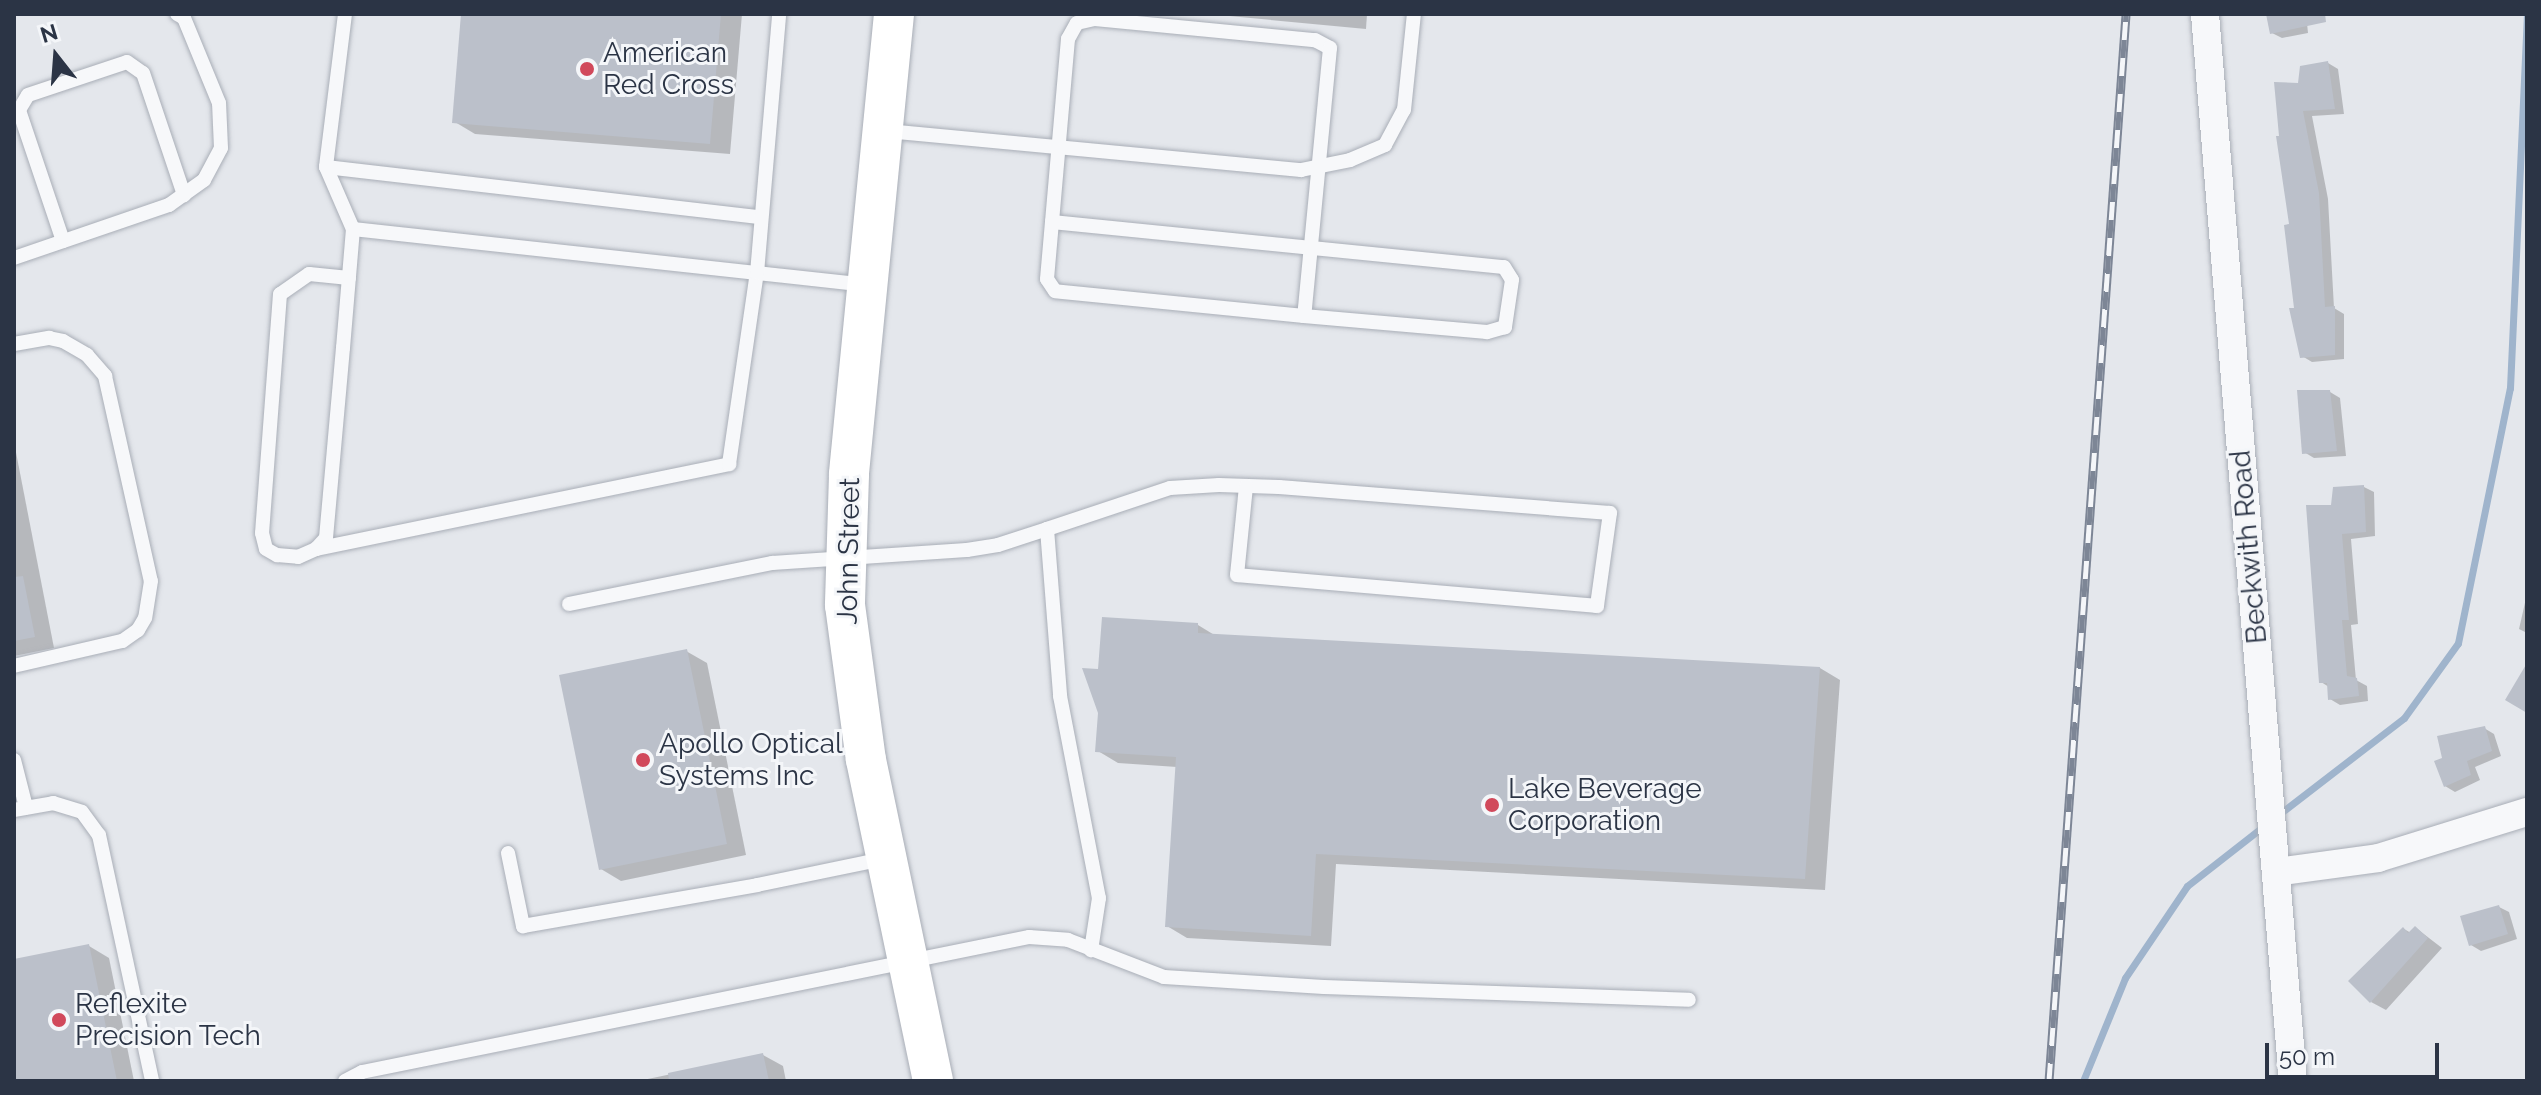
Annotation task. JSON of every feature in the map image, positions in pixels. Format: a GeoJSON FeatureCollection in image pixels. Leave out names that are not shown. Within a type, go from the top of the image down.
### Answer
{"type":"FeatureCollection","features":[{"type":"Feature","properties":{"kind":"street","name":"John Street"},"geometry":{"type":"LineString","coordinates":[[894,14],[867,285],[845,556],[845,605],[852,675],[933,1081]]}},
{"type":"Feature","properties":{"kind":"street","name":"Beckwith Road"},"geometry":{"type":"LineString","coordinates":[[2205,14],[2293,1081]]}},
{"type":"Feature","properties":{"kind":"street"},"geometry":{"type":"LineString","coordinates":[[2276,872],[2378,858],[2527,812]]}},
{"type":"Feature","properties":{"kind":"lane"},"geometry":{"type":"LineString","coordinates":[[14,258],[169,205],[204,180],[221,148],[219,103],[184,18],[177,14]]}},
{"type":"Feature","properties":{"kind":"lane"},"geometry":{"type":"LineString","coordinates":[[316,549],[326,538],[353,229],[326,167],[345,14]]}},
{"type":"Feature","properties":{"kind":"lane"},"geometry":{"type":"LineString","coordinates":[[349,278],[309,274],[280,294],[262,533],[266,549],[277,555],[298,557],[316,549],[729,464],[757,273],[779,14]]}},
{"type":"Feature","properties":{"kind":"lane"},"geometry":{"type":"LineString","coordinates":[[882,131],[1301,170],[1350,160],[1385,145],[1404,110],[1414,14]]}},
{"type":"Feature","properties":{"kind":"lane"},"geometry":{"type":"LineString","coordinates":[[1052,222],[1311,248],[1504,267],[1512,280],[1505,327],[1487,332],[1304,316],[1055,291],[1047,279],[1068,39],[1077,23],[1095,19],[1315,40],[1330,48],[1320,166],[1311,248],[1304,316]]}},
{"type":"Feature","properties":{"kind":"lane"},"geometry":{"type":"LineString","coordinates":[[63,241],[19,110],[28,95],[127,62],[143,73],[184,195]]}},
{"type":"Feature","properties":{"kind":"lane"},"geometry":{"type":"LineString","coordinates":[[326,167],[761,217]]}},
{"type":"Feature","properties":{"kind":"lane"},"geometry":{"type":"LineString","coordinates":[[353,229],[867,285]]}},
{"type":"Feature","properties":{"kind":"lane"},"geometry":{"type":"LineString","coordinates":[[14,344],[49,338],[63,341],[87,355],[105,376],[151,581],[145,618],[138,630],[122,641],[14,666]]}},
{"type":"Feature","properties":{"kind":"lane"},"geometry":{"type":"LineString","coordinates":[[569,604],[772,563],[967,550],[998,545],[1170,488],[1246,486],[1610,513],[1597,606],[1237,575],[1246,486]]}},
{"type":"Feature","properties":{"kind":"lane"},"geometry":{"type":"LineString","coordinates":[[1047,529],[1060,696],[1099,898],[1091,950]]}},
{"type":"Feature","properties":{"kind":"lane"},"geometry":{"type":"LineString","coordinates":[[14,760],[20,809],[53,803],[82,812],[99,835],[152,1081]]}},
{"type":"Feature","properties":{"kind":"lane"},"geometry":{"type":"LineString","coordinates":[[508,853],[523,926],[757,885],[887,858]]}},
{"type":"Feature","properties":{"kind":"lane"},"geometry":{"type":"LineString","coordinates":[[345,1081],[362,1072],[1029,937],[1068,940],[1164,977],[1324,987],[1689,1000]]}},
{"type":"Feature","properties":{"kind":"building","name":"American Red Cross"},"geometry":{"type":"Polygon","coordinates":[[[461,14],[721,14],[710,144],[452,123],[461,14]]]}},
{"type":"Feature","properties":{"kind":"building"},"geometry":{"type":"Polygon","coordinates":[[[2266,14],[2325,14],[2326,22],[2270,34],[2266,14]]]}},
{"type":"Feature","properties":{"kind":"building"},"geometry":{"type":"Polygon","coordinates":[[[2328,61],[2335,109],[2303,111],[2319,193],[2325,307],[2335,306],[2335,355],[2300,358],[2289,308],[2294,308],[2284,225],[2289,224],[2276,136],[2279,136],[2274,82],[2298,83],[2300,66],[2328,61]]]}},
{"type":"Feature","properties":{"kind":"building"},"geometry":{"type":"Polygon","coordinates":[[[2297,390],[2330,390],[2337,451],[2302,454],[2297,390]]]}},
{"type":"Feature","properties":{"kind":"building"},"geometry":{"type":"Polygon","coordinates":[[[2364,485],[2366,532],[2342,534],[2349,620],[2342,620],[2347,676],[2357,678],[2359,696],[2328,700],[2327,683],[2319,683],[2306,505],[2331,505],[2333,487],[2364,485]]]}},
{"type":"Feature","properties":{"kind":"building"},"geometry":{"type":"Polygon","coordinates":[[[23,576],[35,637],[14,641],[14,577],[23,576]]]}},
{"type":"Feature","properties":{"kind":"building","name":"Lake Beverage Corporation"},"geometry":{"type":"Polygon","coordinates":[[[1102,617],[1198,623],[1198,633],[1820,667],[1805,879],[1316,854],[1311,936],[1165,927],[1176,757],[1095,752],[1098,713],[1082,668],[1098,669],[1102,617]]]}},
{"type":"Feature","properties":{"kind":"building","name":"Apollo Optical Systems Inc"},"geometry":{"type":"Polygon","coordinates":[[[687,649],[727,844],[599,870],[559,675],[687,649]]]}},
{"type":"Feature","properties":{"kind":"building"},"geometry":{"type":"Polygon","coordinates":[[[2527,663],[2527,713],[2505,700],[2527,663]]]}},
{"type":"Feature","properties":{"kind":"building"},"geometry":{"type":"Polygon","coordinates":[[[2485,726],[2492,751],[2467,761],[2471,775],[2444,787],[2434,761],[2442,758],[2437,736],[2485,726]]]}},
{"type":"Feature","properties":{"kind":"building"},"geometry":{"type":"Polygon","coordinates":[[[2499,905],[2508,934],[2469,946],[2460,916],[2499,905]]]}},
{"type":"Feature","properties":{"kind":"building"},"geometry":{"type":"Polygon","coordinates":[[[2415,926],[2428,938],[2370,1003],[2348,981],[2403,927],[2408,933],[2415,926]]]}},
{"type":"Feature","properties":{"kind":"building","name":"Reflexite Precision Tech"},"geometry":{"type":"Polygon","coordinates":[[[89,944],[117,1081],[14,1081],[14,959],[89,944]]]}},
{"type":"Feature","properties":{"kind":"building"},"geometry":{"type":"Polygon","coordinates":[[[763,1053],[769,1081],[669,1081],[668,1073],[763,1053]]]}},
{"type":"Feature","properties":{"kind":"waterway"},"geometry":{"type":"LineString","coordinates":[[2278,815],[2404,718],[2458,643],[2510,388],[2527,14]]}},
{"type":"Feature","properties":{"kind":"waterway"},"geometry":{"type":"LineString","coordinates":[[2083,1081],[2125,978],[2187,886],[2265,825]]}},
{"type":"Feature","properties":{"kind":"railway"},"geometry":{"type":"LineString","coordinates":[[2049,1081],[2126,14]]}},
{"type":"Feature","properties":{"kind":"place","name":"American Red Cross"},"geometry":{"type":"Point","coordinates":[587,69]}},
{"type":"Feature","properties":{"kind":"place","name":"Apollo Optical Systems Inc"},"geometry":{"type":"Point","coordinates":[643,760]}},
{"type":"Feature","properties":{"kind":"place","name":"Lake Beverage Corporation"},"geometry":{"type":"Point","coordinates":[1492,805]}},
{"type":"Feature","properties":{"kind":"place","name":"Reflexite Precision Tech"},"geometry":{"type":"Point","coordinates":[59,1020]}}]}
